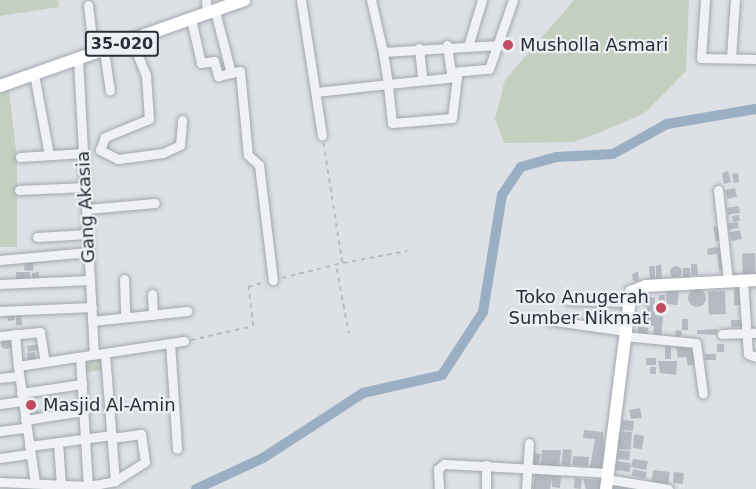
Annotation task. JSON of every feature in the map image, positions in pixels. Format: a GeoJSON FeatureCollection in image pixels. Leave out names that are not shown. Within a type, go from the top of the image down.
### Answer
{"type":"FeatureCollection","features":[{"type":"Feature","properties":{"kind":"main road","name":"35-020"},"geometry":{"type":"LineString","coordinates":[[0,86],[244,0]]}},
{"type":"Feature","properties":{"kind":"main road"},"geometry":{"type":"LineString","coordinates":[[607,480],[628,302],[639,286],[750,280]]}},
{"type":"Feature","properties":{"kind":"street"},"geometry":{"type":"LineString","coordinates":[[206,0],[231,73]]}},
{"type":"Feature","properties":{"kind":"street"},"geometry":{"type":"LineString","coordinates":[[301,0],[322,135]]}},
{"type":"Feature","properties":{"kind":"street"},"geometry":{"type":"LineString","coordinates":[[316,92],[388,84],[457,77],[460,80],[450,119],[394,125],[388,84],[383,52],[371,0]]}},
{"type":"Feature","properties":{"kind":"street"},"geometry":{"type":"LineString","coordinates":[[469,42],[482,0]]}},
{"type":"Feature","properties":{"kind":"street"},"geometry":{"type":"LineString","coordinates":[[447,45],[453,73],[489,69],[513,0]]}},
{"type":"Feature","properties":{"kind":"street"},"geometry":{"type":"LineString","coordinates":[[705,0],[701,58],[756,59]]}},
{"type":"Feature","properties":{"kind":"street"},"geometry":{"type":"LineString","coordinates":[[731,58],[735,0]]}},
{"type":"Feature","properties":{"kind":"street"},"geometry":{"type":"LineString","coordinates":[[88,5],[111,91]]}},
{"type":"Feature","properties":{"kind":"street"},"geometry":{"type":"LineString","coordinates":[[191,20],[201,63],[214,62],[218,76],[240,71],[248,155],[259,165],[273,280]]}},
{"type":"Feature","properties":{"kind":"street"},"geometry":{"type":"LineString","coordinates":[[132,41],[146,75],[150,117],[105,137],[100,150],[118,159],[163,153],[180,145],[182,120]]}},
{"type":"Feature","properties":{"kind":"street"},"geometry":{"type":"LineString","coordinates":[[383,52],[469,42],[498,45]]}},
{"type":"Feature","properties":{"kind":"street"},"geometry":{"type":"LineString","coordinates":[[419,48],[422,76]]}},
{"type":"Feature","properties":{"kind":"street","name":"Gang Akasia"},"geometry":{"type":"LineString","coordinates":[[78,59],[94,355]]}},
{"type":"Feature","properties":{"kind":"street"},"geometry":{"type":"LineString","coordinates":[[34,74],[49,156]]}},
{"type":"Feature","properties":{"kind":"street"},"geometry":{"type":"LineString","coordinates":[[20,157],[84,153]]}},
{"type":"Feature","properties":{"kind":"street"},"geometry":{"type":"LineString","coordinates":[[19,190],[86,187]]}},
{"type":"Feature","properties":{"kind":"street"},"geometry":{"type":"LineString","coordinates":[[718,190],[728,281]]}},
{"type":"Feature","properties":{"kind":"street"},"geometry":{"type":"LineString","coordinates":[[87,209],[155,203]]}},
{"type":"Feature","properties":{"kind":"street"},"geometry":{"type":"LineString","coordinates":[[36,237],[88,234]]}},
{"type":"Feature","properties":{"kind":"street"},"geometry":{"type":"LineString","coordinates":[[0,260],[89,252]]}},
{"type":"Feature","properties":{"kind":"street"},"geometry":{"type":"LineString","coordinates":[[124,279],[125,318]]}},
{"type":"Feature","properties":{"kind":"street"},"geometry":{"type":"LineString","coordinates":[[0,284],[90,280]]}},
{"type":"Feature","properties":{"kind":"street"},"geometry":{"type":"LineString","coordinates":[[750,280],[751,333],[748,354],[756,357]]}},
{"type":"Feature","properties":{"kind":"street"},"geometry":{"type":"LineString","coordinates":[[152,294],[153,315]]}},
{"type":"Feature","properties":{"kind":"street"},"geometry":{"type":"LineString","coordinates":[[568,300],[628,302]]}},
{"type":"Feature","properties":{"kind":"street"},"geometry":{"type":"LineString","coordinates":[[0,311],[92,307]]}},
{"type":"Feature","properties":{"kind":"street"},"geometry":{"type":"LineString","coordinates":[[92,321],[187,311]]}},
{"type":"Feature","properties":{"kind":"street"},"geometry":{"type":"LineString","coordinates":[[548,320],[696,343],[703,394]]}},
{"type":"Feature","properties":{"kind":"street"},"geometry":{"type":"LineString","coordinates":[[0,336],[40,332],[45,362]]}},
{"type":"Feature","properties":{"kind":"street"},"geometry":{"type":"LineString","coordinates":[[722,334],[751,333]]}},
{"type":"Feature","properties":{"kind":"street"},"geometry":{"type":"LineString","coordinates":[[15,334],[25,424],[35,483]]}},
{"type":"Feature","properties":{"kind":"street"},"geometry":{"type":"LineString","coordinates":[[0,378],[45,362],[184,341]]}},
{"type":"Feature","properties":{"kind":"street"},"geometry":{"type":"LineString","coordinates":[[170,343],[177,449]]}},
{"type":"Feature","properties":{"kind":"street"},"geometry":{"type":"LineString","coordinates":[[105,353],[115,481]]}},
{"type":"Feature","properties":{"kind":"street"},"geometry":{"type":"LineString","coordinates":[[80,357],[87,486]]}},
{"type":"Feature","properties":{"kind":"street"},"geometry":{"type":"LineString","coordinates":[[0,404],[82,384]]}},
{"type":"Feature","properties":{"kind":"street"},"geometry":{"type":"LineString","coordinates":[[0,431],[84,411]]}},
{"type":"Feature","properties":{"kind":"street"},"geometry":{"type":"LineString","coordinates":[[0,458],[58,442],[141,434],[145,462],[115,481],[87,486],[0,482]]}},
{"type":"Feature","properties":{"kind":"street"},"geometry":{"type":"LineString","coordinates":[[58,442],[61,486]]}},
{"type":"Feature","properties":{"kind":"street"},"geometry":{"type":"LineString","coordinates":[[526,489],[529,443]]}},
{"type":"Feature","properties":{"kind":"street"},"geometry":{"type":"LineString","coordinates":[[439,489],[440,466],[486,465],[527,468],[668,489]]}},
{"type":"Feature","properties":{"kind":"street"},"geometry":{"type":"LineString","coordinates":[[486,465],[486,489]]}},
{"type":"Feature","properties":{"kind":"path"},"geometry":{"type":"LineString","coordinates":[[322,135],[342,263]]}},
{"type":"Feature","properties":{"kind":"path"},"geometry":{"type":"LineString","coordinates":[[184,341],[253,326],[248,287],[337,268],[342,263],[408,251]]}},
{"type":"Feature","properties":{"kind":"path"},"geometry":{"type":"LineString","coordinates":[[337,268],[349,334]]}},
{"type":"Feature","properties":{"kind":"green space"},"geometry":{"type":"Polygon","coordinates":[[[0,0],[58,0],[59,7],[0,16],[0,0]]]}},
{"type":"Feature","properties":{"kind":"green space"},"geometry":{"type":"Polygon","coordinates":[[[574,0],[689,0],[686,71],[645,113],[596,134],[573,142],[504,143],[495,119],[505,80],[574,0]]]}},
{"type":"Feature","properties":{"kind":"green space"},"geometry":{"type":"Polygon","coordinates":[[[9,90],[17,159],[17,247],[0,247],[0,94],[9,90]]]}},
{"type":"Feature","properties":{"kind":"green space"},"geometry":{"type":"Polygon","coordinates":[[[103,356],[105,370],[84,373],[82,359],[103,356]]]}},
{"type":"Feature","properties":{"kind":"building","name":"Musholla Asmari"},"geometry":{"type":"Polygon","coordinates":[[[505,39],[512,40],[510,51],[503,50],[505,39]]]}},
{"type":"Feature","properties":{"kind":"building"},"geometry":{"type":"Polygon","coordinates":[[[728,171],[731,182],[724,184],[722,173],[728,171]]]}},
{"type":"Feature","properties":{"kind":"building"},"geometry":{"type":"Polygon","coordinates":[[[738,173],[739,182],[734,183],[732,174],[738,173]]]}},
{"type":"Feature","properties":{"kind":"building"},"geometry":{"type":"Polygon","coordinates":[[[735,188],[737,197],[727,199],[725,190],[735,188]]]}},
{"type":"Feature","properties":{"kind":"building"},"geometry":{"type":"Polygon","coordinates":[[[739,206],[740,213],[728,215],[727,208],[739,206]]]}},
{"type":"Feature","properties":{"kind":"building"},"geometry":{"type":"Polygon","coordinates":[[[739,215],[740,221],[733,222],[732,216],[739,215]]]}},
{"type":"Feature","properties":{"kind":"building"},"geometry":{"type":"Polygon","coordinates":[[[738,222],[739,228],[729,229],[728,224],[738,222]]]}},
{"type":"Feature","properties":{"kind":"building"},"geometry":{"type":"Polygon","coordinates":[[[720,226],[723,240],[716,241],[713,227],[720,226]]]}},
{"type":"Feature","properties":{"kind":"building"},"geometry":{"type":"Polygon","coordinates":[[[740,230],[742,239],[731,241],[729,232],[740,230]]]}},
{"type":"Feature","properties":{"kind":"building"},"geometry":{"type":"Polygon","coordinates":[[[716,247],[724,250],[726,270],[719,271],[717,254],[708,255],[707,249],[716,247]]]}},
{"type":"Feature","properties":{"kind":"building"},"geometry":{"type":"Polygon","coordinates":[[[742,253],[755,253],[756,277],[743,277],[742,253]]]}},
{"type":"Feature","properties":{"kind":"building"},"geometry":{"type":"Polygon","coordinates":[[[25,261],[34,262],[33,271],[24,270],[25,261]]]}},
{"type":"Feature","properties":{"kind":"building"},"geometry":{"type":"Polygon","coordinates":[[[661,264],[662,280],[656,280],[656,266],[661,264]]]}},
{"type":"Feature","properties":{"kind":"building"},"geometry":{"type":"Polygon","coordinates":[[[691,264],[697,264],[698,275],[691,275],[691,264]]]}},
{"type":"Feature","properties":{"kind":"building"},"geometry":{"type":"Polygon","coordinates":[[[649,266],[655,266],[655,279],[650,279],[649,266]]]}},
{"type":"Feature","properties":{"kind":"building"},"geometry":{"type":"Polygon","coordinates":[[[678,266],[682,272],[678,278],[674,278],[670,270],[678,266]]]}},
{"type":"Feature","properties":{"kind":"building"},"geometry":{"type":"Polygon","coordinates":[[[683,268],[690,268],[690,277],[683,277],[683,268]]]}},
{"type":"Feature","properties":{"kind":"building"},"geometry":{"type":"Polygon","coordinates":[[[638,271],[639,281],[633,281],[632,274],[638,271]]]}},
{"type":"Feature","properties":{"kind":"building"},"geometry":{"type":"Polygon","coordinates":[[[16,272],[30,272],[30,281],[16,281],[16,272]]]}},
{"type":"Feature","properties":{"kind":"building"},"geometry":{"type":"Polygon","coordinates":[[[39,272],[39,279],[32,279],[32,273],[39,272]]]}},
{"type":"Feature","properties":{"kind":"building"},"geometry":{"type":"Polygon","coordinates":[[[742,286],[740,305],[734,305],[734,287],[742,286]]]}},
{"type":"Feature","properties":{"kind":"building"},"geometry":{"type":"Polygon","coordinates":[[[667,288],[679,289],[678,305],[666,304],[667,288]]]}},
{"type":"Feature","properties":{"kind":"building"},"geometry":{"type":"Polygon","coordinates":[[[697,289],[703,292],[706,298],[703,304],[697,307],[691,304],[688,298],[691,292],[697,289]]]}},
{"type":"Feature","properties":{"kind":"building"},"geometry":{"type":"Polygon","coordinates":[[[725,291],[726,314],[709,315],[708,292],[725,291]]]}},
{"type":"Feature","properties":{"kind":"building"},"geometry":{"type":"Polygon","coordinates":[[[659,295],[665,295],[665,307],[658,306],[659,295]]]}},
{"type":"Feature","properties":{"kind":"building"},"geometry":{"type":"Polygon","coordinates":[[[645,296],[655,298],[655,315],[663,316],[661,338],[653,337],[654,326],[646,326],[647,307],[636,304],[645,296]]]}},
{"type":"Feature","properties":{"kind":"building"},"geometry":{"type":"Polygon","coordinates":[[[7,313],[14,315],[15,320],[8,321],[7,313]]]}},
{"type":"Feature","properties":{"kind":"building"},"geometry":{"type":"Polygon","coordinates":[[[16,314],[21,314],[22,325],[16,325],[16,314]]]}},
{"type":"Feature","properties":{"kind":"building"},"geometry":{"type":"Polygon","coordinates":[[[682,319],[688,319],[688,330],[682,330],[682,319]]]}},
{"type":"Feature","properties":{"kind":"building"},"geometry":{"type":"Polygon","coordinates":[[[731,320],[743,320],[743,327],[731,327],[731,320]]]}},
{"type":"Feature","properties":{"kind":"building"},"geometry":{"type":"Polygon","coordinates":[[[638,326],[649,328],[645,338],[637,337],[638,326]]]}},
{"type":"Feature","properties":{"kind":"building"},"geometry":{"type":"Polygon","coordinates":[[[717,329],[717,335],[697,334],[697,330],[717,329]]]}},
{"type":"Feature","properties":{"kind":"building"},"geometry":{"type":"Polygon","coordinates":[[[681,330],[682,335],[676,337],[675,331],[681,330]]]}},
{"type":"Feature","properties":{"kind":"building"},"geometry":{"type":"Polygon","coordinates":[[[6,337],[12,343],[6,349],[0,343],[6,337]]]}},
{"type":"Feature","properties":{"kind":"building"},"geometry":{"type":"Polygon","coordinates":[[[39,344],[40,350],[28,352],[27,346],[39,344]]]}},
{"type":"Feature","properties":{"kind":"building"},"geometry":{"type":"Polygon","coordinates":[[[665,344],[671,344],[671,359],[665,359],[665,344]]]}},
{"type":"Feature","properties":{"kind":"building"},"geometry":{"type":"Polygon","coordinates":[[[697,344],[699,362],[688,366],[686,357],[678,358],[676,347],[697,344]]]}},
{"type":"Feature","properties":{"kind":"building"},"geometry":{"type":"Polygon","coordinates":[[[717,344],[724,344],[724,352],[717,352],[717,344]]]}},
{"type":"Feature","properties":{"kind":"building"},"geometry":{"type":"Polygon","coordinates":[[[35,352],[36,359],[28,360],[27,353],[35,352]]]}},
{"type":"Feature","properties":{"kind":"building"},"geometry":{"type":"Polygon","coordinates":[[[705,354],[716,354],[716,360],[705,360],[705,354]]]}},
{"type":"Feature","properties":{"kind":"building"},"geometry":{"type":"Polygon","coordinates":[[[646,358],[656,358],[656,365],[646,365],[646,358]]]}},
{"type":"Feature","properties":{"kind":"building"},"geometry":{"type":"Polygon","coordinates":[[[658,361],[677,361],[676,375],[660,373],[658,361]]]}},
{"type":"Feature","properties":{"kind":"building"},"geometry":{"type":"Polygon","coordinates":[[[650,367],[656,367],[656,374],[650,374],[650,367]]]}},
{"type":"Feature","properties":{"kind":"building","name":"Masjid Al-Amin"},"geometry":{"type":"Polygon","coordinates":[[[36,392],[39,415],[27,416],[24,393],[36,392]]]}},
{"type":"Feature","properties":{"kind":"building"},"geometry":{"type":"Polygon","coordinates":[[[640,408],[642,418],[631,419],[629,410],[640,408]]]}},
{"type":"Feature","properties":{"kind":"building"},"geometry":{"type":"Polygon","coordinates":[[[622,420],[634,421],[633,431],[621,430],[622,420]]]}},
{"type":"Feature","properties":{"kind":"building"},"geometry":{"type":"Polygon","coordinates":[[[584,430],[603,432],[606,469],[590,467],[595,439],[583,438],[584,430]]]}},
{"type":"Feature","properties":{"kind":"building"},"geometry":{"type":"Polygon","coordinates":[[[619,431],[632,432],[631,450],[618,449],[619,431]]]}},
{"type":"Feature","properties":{"kind":"building"},"geometry":{"type":"Polygon","coordinates":[[[634,434],[644,436],[642,449],[633,448],[634,434]]]}},
{"type":"Feature","properties":{"kind":"building"},"geometry":{"type":"Polygon","coordinates":[[[563,449],[572,450],[570,466],[561,465],[563,449]]]}},
{"type":"Feature","properties":{"kind":"building"},"geometry":{"type":"Polygon","coordinates":[[[542,450],[561,450],[559,468],[540,467],[542,450]]]}},
{"type":"Feature","properties":{"kind":"building"},"geometry":{"type":"Polygon","coordinates":[[[618,450],[630,451],[629,460],[617,459],[618,450]]]}},
{"type":"Feature","properties":{"kind":"building"},"geometry":{"type":"Polygon","coordinates":[[[531,452],[541,454],[539,466],[529,464],[531,452]]]}},
{"type":"Feature","properties":{"kind":"building"},"geometry":{"type":"Polygon","coordinates":[[[573,456],[589,457],[588,466],[572,465],[573,456]]]}},
{"type":"Feature","properties":{"kind":"building"},"geometry":{"type":"Polygon","coordinates":[[[633,459],[648,461],[646,470],[631,467],[633,459]]]}},
{"type":"Feature","properties":{"kind":"building"},"geometry":{"type":"Polygon","coordinates":[[[616,461],[631,463],[630,472],[615,470],[616,461]]]}},
{"type":"Feature","properties":{"kind":"building"},"geometry":{"type":"Polygon","coordinates":[[[633,469],[647,472],[645,479],[632,476],[633,469]]]}},
{"type":"Feature","properties":{"kind":"building"},"geometry":{"type":"Polygon","coordinates":[[[653,470],[670,472],[668,484],[652,482],[653,470]]]}},
{"type":"Feature","properties":{"kind":"building"},"geometry":{"type":"Polygon","coordinates":[[[674,472],[684,473],[683,484],[673,483],[674,472]]]}},
{"type":"Feature","properties":{"kind":"building"},"geometry":{"type":"Polygon","coordinates":[[[535,474],[561,476],[560,488],[552,487],[552,479],[550,489],[533,489],[535,474]]]}},
{"type":"Feature","properties":{"kind":"building"},"geometry":{"type":"Polygon","coordinates":[[[575,478],[582,479],[581,489],[574,488],[575,478]]]}},
{"type":"Feature","properties":{"kind":"building"},"geometry":{"type":"Polygon","coordinates":[[[583,479],[602,480],[602,489],[586,489],[583,479]]]}},
{"type":"Feature","properties":{"kind":"building"},"geometry":{"type":"Polygon","coordinates":[[[613,485],[628,488],[628,489],[612,489],[613,485]]]}},
{"type":"Feature","properties":{"kind":"waterway"},"geometry":{"type":"LineString","coordinates":[[196,489],[263,458],[363,393],[442,375],[483,312],[502,195],[521,167],[556,157],[613,154],[667,124],[756,109]]}},
{"type":"Feature","properties":{"kind":"place","name":"Musholla Asmari"},"geometry":{"type":"Point","coordinates":[508,45]}},
{"type":"Feature","properties":{"kind":"place","name":"Toko Anugerah Sumber Nikmat"},"geometry":{"type":"Point","coordinates":[661,308]}},
{"type":"Feature","properties":{"kind":"place","name":"Masjid Al-Amin"},"geometry":{"type":"Point","coordinates":[31,405]}}]}
